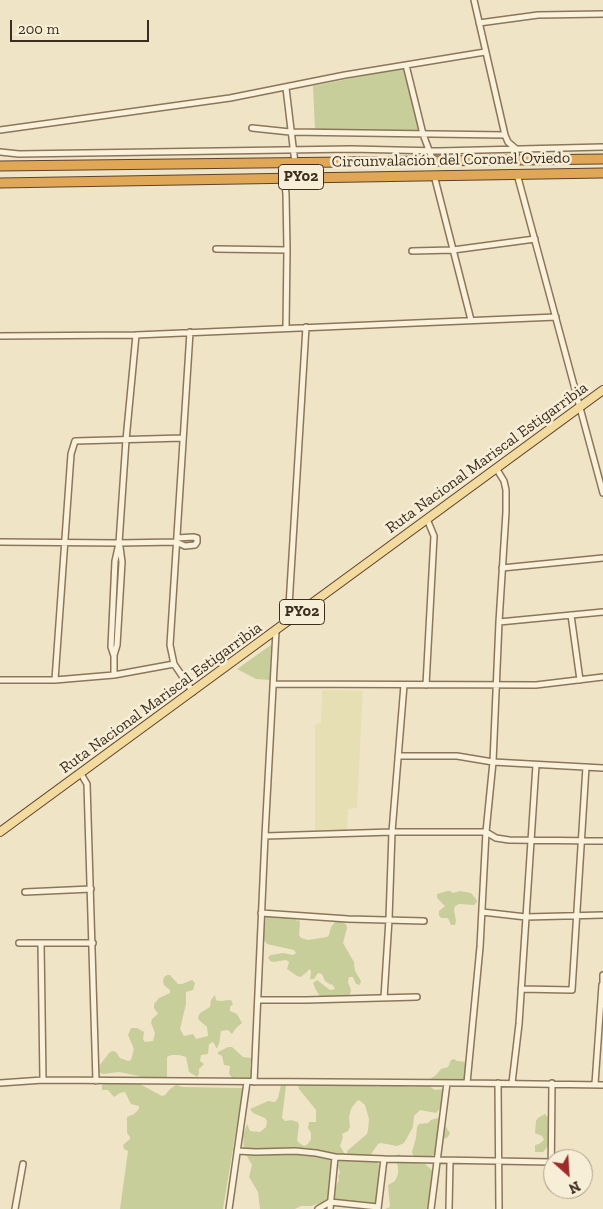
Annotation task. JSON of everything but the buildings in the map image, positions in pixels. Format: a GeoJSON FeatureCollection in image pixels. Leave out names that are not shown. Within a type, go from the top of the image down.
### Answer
{"type":"FeatureCollection","features":[{"type":"Feature","properties":{"kind":"highway","name":"Circunvalación del Coronel Oviedo"},"geometry":{"type":"LineString","coordinates":[[0,166],[218,165],[603,159]]}},
{"type":"Feature","properties":{"kind":"highway","name":"Circunvalación del Coronel Oviedo"},"geometry":{"type":"LineString","coordinates":[[0,183],[433,174],[603,173]]}},
{"type":"Feature","properties":{"kind":"main road","name":"Ruta Nacional Mariscal Estigarribia"},"geometry":{"type":"LineString","coordinates":[[0,832],[603,390]]}},
{"type":"Feature","properties":{"kind":"street"},"geometry":{"type":"LineString","coordinates":[[474,0],[505,135],[508,142],[515,148],[518,160]]}},
{"type":"Feature","properties":{"kind":"street"},"geometry":{"type":"LineString","coordinates":[[479,23],[538,15],[603,14]]}},
{"type":"Feature","properties":{"kind":"street"},"geometry":{"type":"LineString","coordinates":[[0,130],[230,98],[345,75],[485,52]]}},
{"type":"Feature","properties":{"kind":"street"},"geometry":{"type":"LineString","coordinates":[[406,65],[423,134],[433,161]]}},
{"type":"Feature","properties":{"kind":"street"},"geometry":{"type":"LineString","coordinates":[[286,88],[295,163]]}},
{"type":"Feature","properties":{"kind":"street"},"geometry":{"type":"LineString","coordinates":[[252,128],[290,132],[505,135]]}},
{"type":"Feature","properties":{"kind":"street"},"geometry":{"type":"LineString","coordinates":[[0,152],[19,154],[603,147]]}},
{"type":"Feature","properties":{"kind":"street"},"geometry":{"type":"LineString","coordinates":[[433,174],[471,320]]}},
{"type":"Feature","properties":{"kind":"street"},"geometry":{"type":"LineString","coordinates":[[517,174],[603,493]]}},
{"type":"Feature","properties":{"kind":"street"},"geometry":{"type":"LineString","coordinates":[[284,177],[287,250],[286,328]]}},
{"type":"Feature","properties":{"kind":"street"},"geometry":{"type":"LineString","coordinates":[[412,251],[453,250],[536,239]]}},
{"type":"Feature","properties":{"kind":"street"},"geometry":{"type":"LineString","coordinates":[[216,249],[287,250]]}},
{"type":"Feature","properties":{"kind":"street"},"geometry":{"type":"LineString","coordinates":[[0,336],[136,334],[556,317]]}},
{"type":"Feature","properties":{"kind":"street"},"geometry":{"type":"LineString","coordinates":[[288,622],[306,327]]}},
{"type":"Feature","properties":{"kind":"street"},"geometry":{"type":"LineString","coordinates":[[190,332],[170,645],[174,664],[193,692]]}},
{"type":"Feature","properties":{"kind":"street"},"geometry":{"type":"LineString","coordinates":[[114,675],[122,562],[119,543],[136,334]]}},
{"type":"Feature","properties":{"kind":"street"},"geometry":{"type":"LineString","coordinates":[[55,680],[71,454],[75,442],[183,438]]}},
{"type":"Feature","properties":{"kind":"street"},"geometry":{"type":"LineString","coordinates":[[467,1083],[493,762],[498,622],[506,490],[504,481],[496,468]]}},
{"type":"Feature","properties":{"kind":"street"},"geometry":{"type":"LineString","coordinates":[[426,685],[434,536],[427,519]]}},
{"type":"Feature","properties":{"kind":"street"},"geometry":{"type":"LineString","coordinates":[[0,542],[119,543],[176,540]]}},
{"type":"Feature","properties":{"kind":"street"},"geometry":{"type":"LineString","coordinates":[[502,568],[603,558]]}},
{"type":"Feature","properties":{"kind":"street"},"geometry":{"type":"LineString","coordinates":[[498,622],[603,612]]}},
{"type":"Feature","properties":{"kind":"street"},"geometry":{"type":"LineString","coordinates":[[571,615],[580,680]]}},
{"type":"Feature","properties":{"kind":"street"},"geometry":{"type":"LineString","coordinates":[[254,1082],[276,631]]}},
{"type":"Feature","properties":{"kind":"street"},"geometry":{"type":"LineString","coordinates":[[0,680],[55,680],[114,675],[174,664]]}},
{"type":"Feature","properties":{"kind":"street"},"geometry":{"type":"LineString","coordinates":[[273,684],[496,686],[536,685],[603,677]]}},
{"type":"Feature","properties":{"kind":"street"},"geometry":{"type":"LineString","coordinates":[[384,998],[392,832],[404,685]]}},
{"type":"Feature","properties":{"kind":"street"},"geometry":{"type":"LineString","coordinates":[[398,756],[457,756],[493,762],[603,768]]}},
{"type":"Feature","properties":{"kind":"street"},"geometry":{"type":"LineString","coordinates":[[512,1083],[521,989],[536,765]]}},
{"type":"Feature","properties":{"kind":"street"},"geometry":{"type":"LineString","coordinates":[[521,989],[572,990],[586,767]]}},
{"type":"Feature","properties":{"kind":"street"},"geometry":{"type":"LineString","coordinates":[[81,774],[87,784],[96,1080]]}},
{"type":"Feature","properties":{"kind":"street"},"geometry":{"type":"LineString","coordinates":[[265,836],[392,832],[486,832],[496,838],[509,840],[603,841]]}},
{"type":"Feature","properties":{"kind":"street"},"geometry":{"type":"LineString","coordinates":[[25,892],[91,889]]}},
{"type":"Feature","properties":{"kind":"street"},"geometry":{"type":"LineString","coordinates":[[482,912],[526,918],[603,915]]}},
{"type":"Feature","properties":{"kind":"street"},"geometry":{"type":"LineString","coordinates":[[261,913],[424,920]]}},
{"type":"Feature","properties":{"kind":"street"},"geometry":{"type":"LineString","coordinates":[[19,943],[93,943]]}},
{"type":"Feature","properties":{"kind":"street"},"geometry":{"type":"LineString","coordinates":[[41,943],[43,1080]]}},
{"type":"Feature","properties":{"kind":"street"},"geometry":{"type":"LineString","coordinates":[[595,1084],[601,1033],[603,976]]}},
{"type":"Feature","properties":{"kind":"street"},"geometry":{"type":"LineString","coordinates":[[258,1000],[417,998]]}},
{"type":"Feature","properties":{"kind":"street"},"geometry":{"type":"LineString","coordinates":[[0,1083],[43,1080],[96,1080],[603,1085]]}},
{"type":"Feature","properties":{"kind":"street"},"geometry":{"type":"LineString","coordinates":[[229,1209],[247,1082]]}},
{"type":"Feature","properties":{"kind":"street"},"geometry":{"type":"LineString","coordinates":[[431,1209],[447,1083]]}},
{"type":"Feature","properties":{"kind":"street"},"geometry":{"type":"LineString","coordinates":[[498,1083],[499,1209]]}},
{"type":"Feature","properties":{"kind":"street"},"geometry":{"type":"LineString","coordinates":[[551,1149],[552,1083]]}},
{"type":"Feature","properties":{"kind":"street"},"geometry":{"type":"LineString","coordinates":[[238,1150],[256,1152],[295,1151],[334,1157],[384,1159],[543,1162]]}},
{"type":"Feature","properties":{"kind":"street"},"geometry":{"type":"LineString","coordinates":[[330,1209],[334,1157]]}},
{"type":"Feature","properties":{"kind":"street"},"geometry":{"type":"LineString","coordinates":[[318,1209],[330,1202],[378,1208],[384,1159]]}},
{"type":"Feature","properties":{"kind":"street"},"geometry":{"type":"LineString","coordinates":[[449,1209],[450,1161]]}},
{"type":"Feature","properties":{"kind":"street"},"geometry":{"type":"LineString","coordinates":[[15,1209],[22,1164]]}},
{"type":"Feature","properties":{"kind":"shaded area"},"geometry":{"type":"Polygon","coordinates":[[[322,690],[363,691],[357,808],[348,809],[347,830],[315,830],[315,724],[321,723],[322,690]]]}},
{"type":"Feature","properties":{"kind":"green space"},"geometry":{"type":"Polygon","coordinates":[[[403,68],[420,132],[315,130],[313,86],[403,68]]]}},
{"type":"Feature","properties":{"kind":"green space"},"geometry":{"type":"Polygon","coordinates":[[[271,645],[270,680],[256,679],[237,669],[271,645]]]}},
{"type":"Feature","properties":{"kind":"green space"},"geometry":{"type":"Polygon","coordinates":[[[447,891],[453,893],[460,891],[471,893],[477,902],[474,905],[459,904],[455,906],[456,921],[455,925],[451,925],[448,918],[441,918],[439,915],[439,911],[445,906],[437,898],[437,894],[447,891]]]}},
{"type":"Feature","properties":{"kind":"green space"},"geometry":{"type":"Polygon","coordinates":[[[279,911],[295,914],[296,921],[299,920],[300,923],[299,935],[301,938],[308,940],[327,937],[335,922],[339,921],[346,924],[347,928],[343,943],[354,962],[355,971],[361,981],[360,985],[356,984],[353,977],[349,977],[348,982],[351,990],[349,998],[322,1000],[313,983],[317,980],[330,990],[335,989],[332,984],[325,981],[322,974],[318,973],[314,979],[310,979],[310,969],[301,977],[297,976],[287,969],[289,962],[286,960],[270,961],[268,957],[271,955],[283,953],[293,955],[296,953],[294,950],[267,944],[264,940],[266,917],[279,911]]]}},
{"type":"Feature","properties":{"kind":"green space"},"geometry":{"type":"Polygon","coordinates":[[[167,975],[170,975],[178,984],[192,980],[195,983],[193,990],[186,992],[186,1004],[180,1029],[184,1036],[193,1034],[196,1039],[208,1036],[207,1027],[198,1017],[200,1013],[210,1007],[211,1000],[215,995],[216,1000],[219,1001],[231,1000],[233,1004],[230,1007],[230,1011],[237,1014],[242,1023],[232,1034],[228,1030],[221,1031],[217,1048],[213,1042],[209,1044],[208,1054],[201,1055],[200,1061],[204,1064],[199,1069],[197,1077],[189,1072],[186,1057],[179,1055],[167,1057],[167,1077],[155,1084],[147,1082],[139,1076],[119,1072],[103,1074],[99,1072],[100,1065],[112,1051],[116,1052],[120,1058],[128,1061],[131,1060],[134,1049],[128,1035],[131,1028],[137,1028],[144,1032],[143,1039],[145,1042],[153,1041],[155,1033],[151,1023],[152,1019],[158,1014],[154,1004],[159,998],[170,993],[170,990],[164,985],[163,981],[167,975]]]}},
{"type":"Feature","properties":{"kind":"green space"},"geometry":{"type":"Polygon","coordinates":[[[232,1047],[243,1057],[251,1058],[252,1077],[244,1079],[238,1077],[234,1080],[229,1074],[230,1066],[224,1065],[222,1056],[218,1054],[218,1052],[232,1047]]]}},
{"type":"Feature","properties":{"kind":"green space"},"geometry":{"type":"Polygon","coordinates":[[[454,1059],[471,1064],[470,1079],[464,1082],[430,1083],[430,1079],[441,1069],[448,1067],[451,1060],[454,1059]]]}},
{"type":"Feature","properties":{"kind":"green space"},"geometry":{"type":"Polygon","coordinates":[[[108,1081],[136,1082],[162,1096],[176,1085],[183,1087],[243,1088],[223,1209],[120,1209],[128,1151],[124,1149],[123,1145],[130,1139],[127,1133],[127,1117],[134,1114],[139,1109],[139,1106],[131,1104],[125,1092],[114,1097],[108,1090],[102,1090],[102,1085],[108,1081]]]}},
{"type":"Feature","properties":{"kind":"green space"},"geometry":{"type":"Polygon","coordinates":[[[304,1081],[354,1082],[361,1085],[367,1083],[375,1084],[377,1087],[384,1084],[414,1087],[421,1085],[429,1086],[435,1090],[443,1089],[446,1092],[441,1107],[436,1113],[420,1110],[414,1116],[413,1127],[404,1143],[397,1146],[378,1144],[369,1157],[351,1157],[347,1151],[367,1134],[368,1130],[369,1119],[365,1105],[359,1100],[351,1109],[348,1131],[342,1134],[340,1146],[345,1154],[337,1160],[327,1201],[295,1209],[260,1209],[258,1192],[249,1177],[252,1165],[244,1151],[243,1135],[247,1124],[250,1131],[260,1132],[266,1127],[267,1121],[265,1118],[253,1113],[250,1109],[268,1101],[275,1102],[281,1085],[284,1083],[286,1086],[282,1118],[285,1121],[298,1122],[297,1140],[304,1146],[308,1144],[311,1139],[311,1133],[308,1128],[309,1122],[316,1122],[316,1110],[299,1089],[298,1085],[304,1081]]]}},
{"type":"Feature","properties":{"kind":"green space"},"geometry":{"type":"Polygon","coordinates":[[[545,1114],[554,1125],[548,1135],[550,1142],[546,1149],[543,1149],[543,1152],[535,1152],[535,1145],[544,1140],[542,1136],[535,1133],[538,1118],[545,1114]]]}},
{"type":"Feature","properties":{"kind":"green space"},"geometry":{"type":"Polygon","coordinates":[[[438,1118],[441,1127],[446,1127],[450,1133],[448,1137],[435,1145],[435,1153],[432,1156],[416,1157],[412,1152],[417,1127],[419,1124],[428,1123],[438,1118]]]}},
{"type":"Feature","properties":{"kind":"green space"},"geometry":{"type":"Polygon","coordinates":[[[399,1154],[406,1162],[425,1164],[434,1172],[428,1209],[385,1209],[390,1207],[388,1185],[395,1181],[398,1174],[395,1156],[399,1154]]]}},
{"type":"Feature","properties":{"kind":"green space"},"geometry":{"type":"Polygon","coordinates":[[[354,1159],[377,1161],[380,1167],[382,1172],[378,1203],[375,1205],[338,1201],[335,1198],[340,1173],[339,1162],[354,1159]]]}}]}
